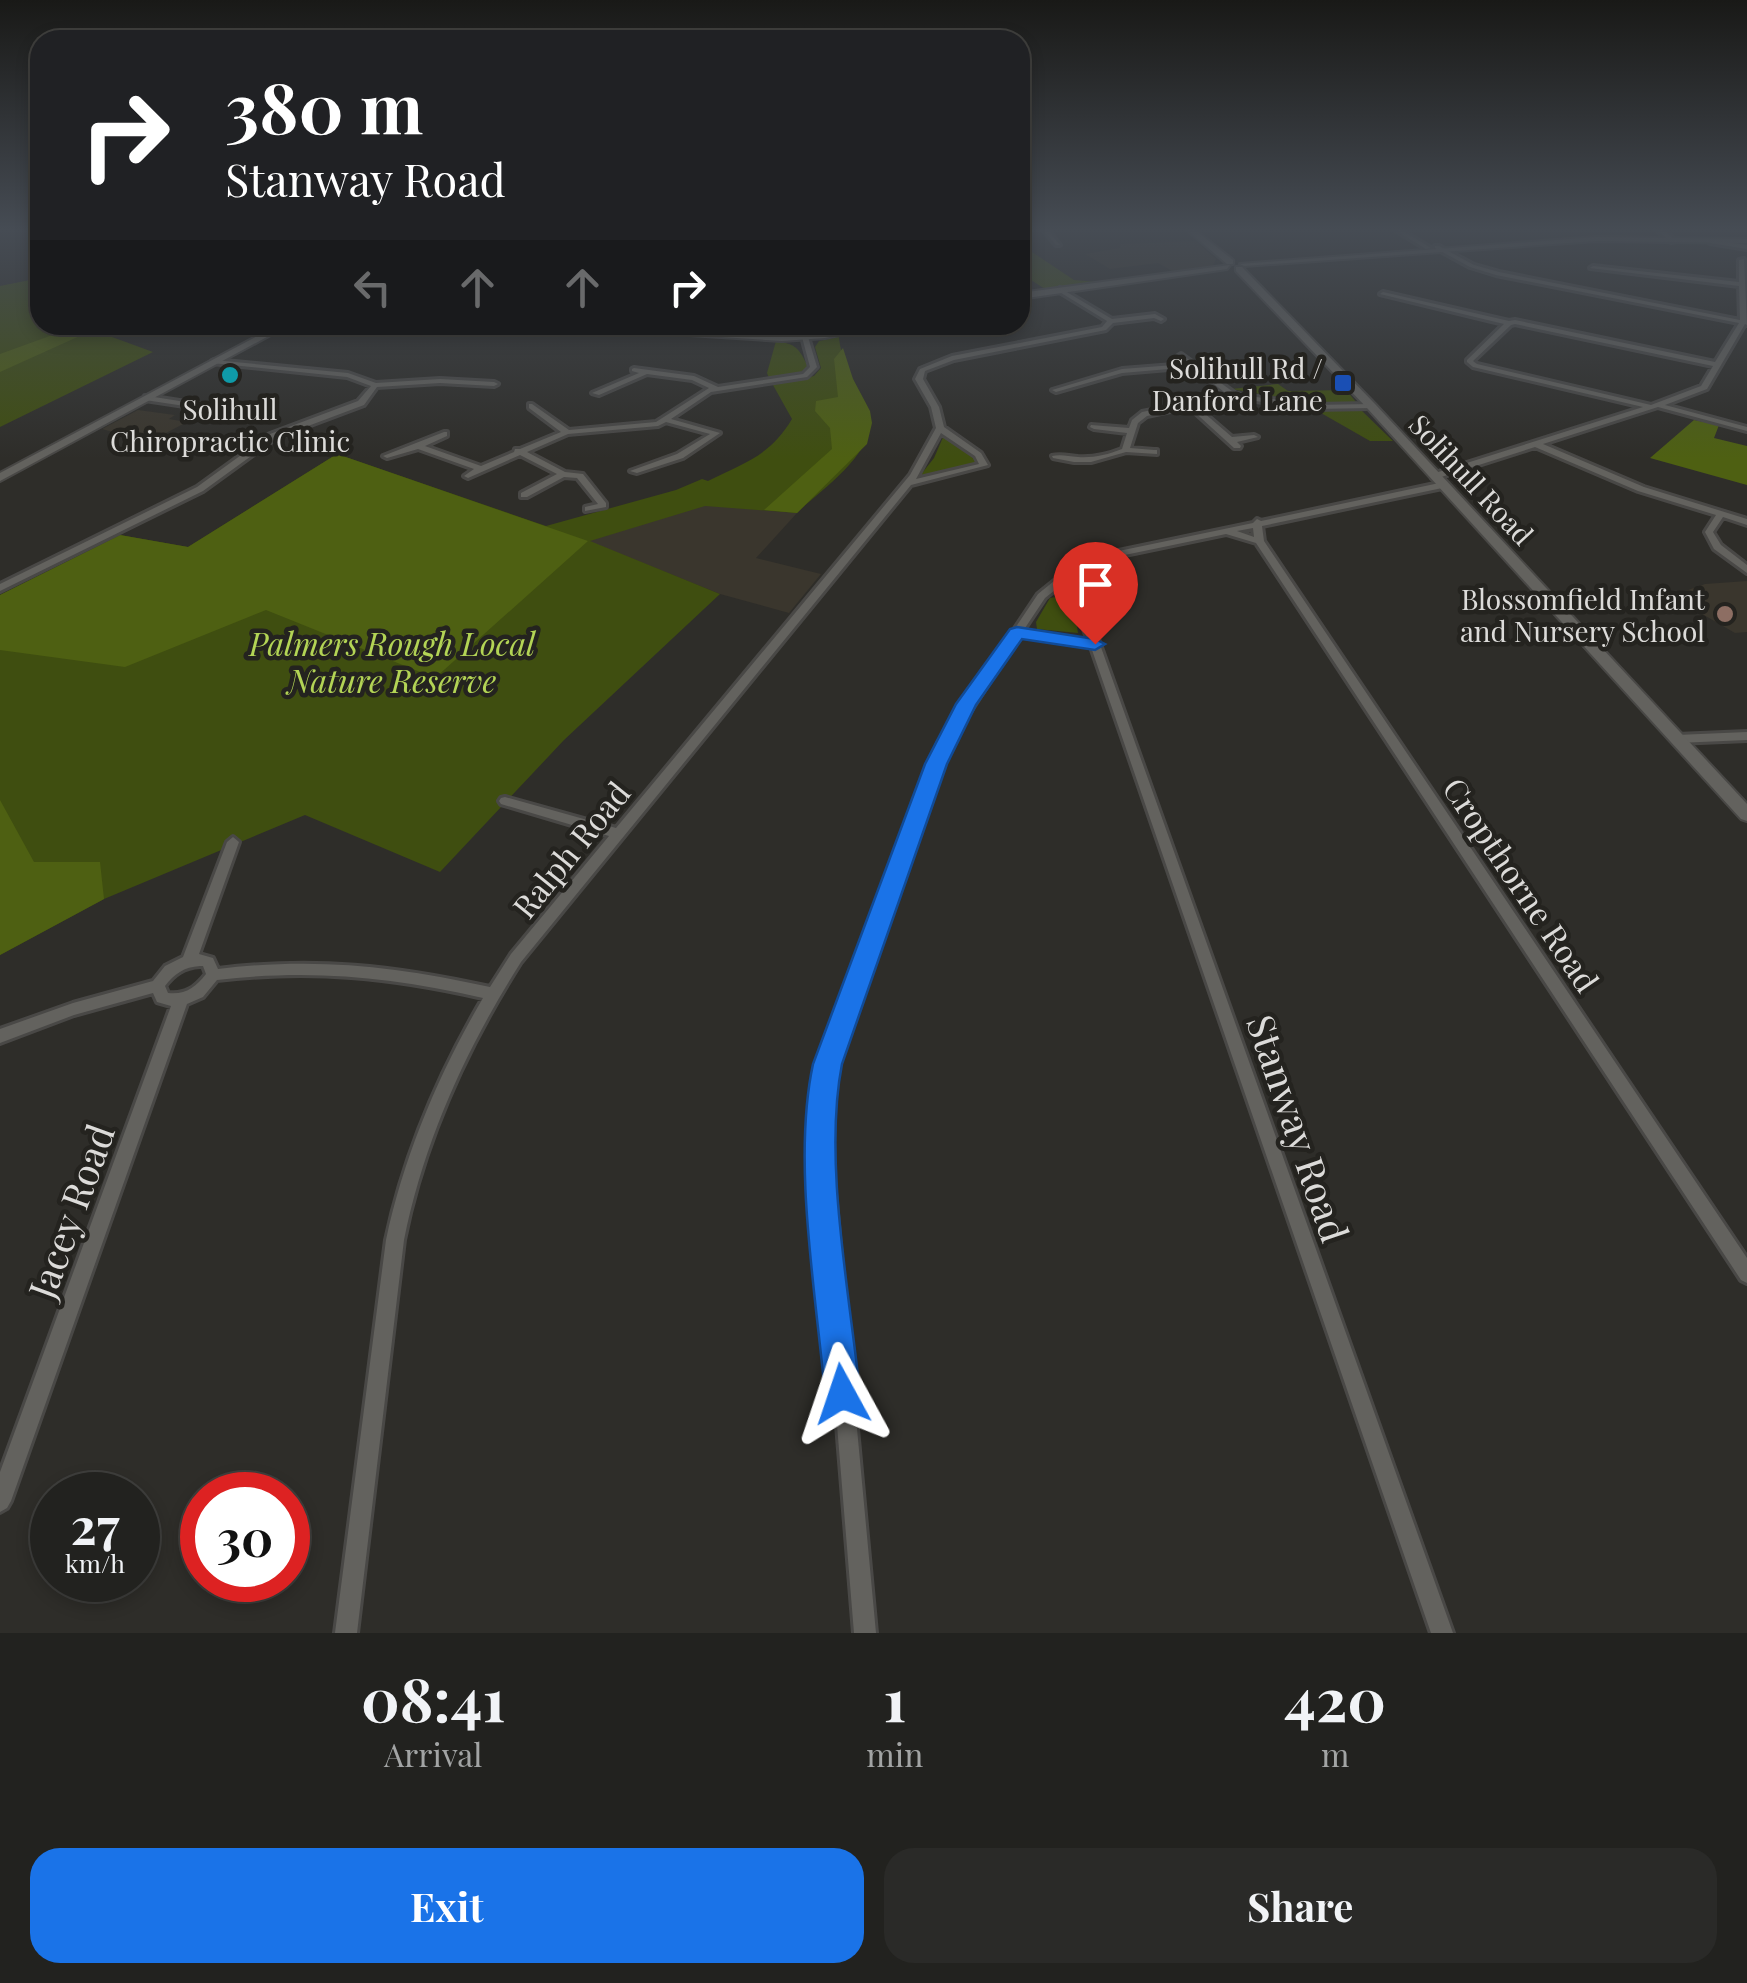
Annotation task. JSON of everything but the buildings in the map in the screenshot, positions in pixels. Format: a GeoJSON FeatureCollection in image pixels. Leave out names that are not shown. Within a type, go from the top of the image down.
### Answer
{"type":"FeatureCollection","features":[{"type":"Feature","properties":{"kind":"street"},"geometry":{"type":"LineString","coordinates":[[1087,306],[1111,321],[1155,316],[1161,319]]}},
{"type":"Feature","properties":{"kind":"street","name":"Solihull Road"},"geometry":{"type":"LineString","coordinates":[[1274,306],[1440,480],[1747,815]]}},
{"type":"Feature","properties":{"kind":"street"},"geometry":{"type":"LineString","coordinates":[[1438,306],[1718,365]]}},
{"type":"Feature","properties":{"kind":"street"},"geometry":{"type":"LineString","coordinates":[[865,1633],[820,1155],[821,1087],[944,742],[1041,596],[1063,576],[1103,555],[1440,480],[1704,386],[1745,323],[1660,306]]}},
{"type":"Feature","properties":{"kind":"street"},"geometry":{"type":"LineString","coordinates":[[909,483],[984,466],[978,456],[940,428],[935,407],[919,379],[929,366],[1104,328],[1111,321]]}},
{"type":"Feature","properties":{"kind":"street"},"geometry":{"type":"LineString","coordinates":[[1509,322],[1470,364],[1747,429]]}},
{"type":"Feature","properties":{"kind":"street"},"geometry":{"type":"LineString","coordinates":[[0,478],[265,335]]}},
{"type":"Feature","properties":{"kind":"street"},"geometry":{"type":"LineString","coordinates":[[784,335],[817,335]]}},
{"type":"Feature","properties":{"kind":"street"},"geometry":{"type":"LineString","coordinates":[[468,476],[566,432],[646,426],[666,420],[684,404],[715,388],[750,387],[804,376],[814,367],[805,337]]}},
{"type":"Feature","properties":{"kind":"street"},"geometry":{"type":"LineString","coordinates":[[1181,356],[1234,396]]}},
{"type":"Feature","properties":{"kind":"street"},"geometry":{"type":"LineString","coordinates":[[214,362],[348,376],[375,385],[454,381],[494,384]]}},
{"type":"Feature","properties":{"kind":"street"},"geometry":{"type":"LineString","coordinates":[[1046,387],[1056,392],[1103,375],[1194,364]]}},
{"type":"Feature","properties":{"kind":"street"},"geometry":{"type":"LineString","coordinates":[[596,393],[639,372],[694,378],[715,388]]}},
{"type":"Feature","properties":{"kind":"street"},"geometry":{"type":"LineString","coordinates":[[0,588],[207,485],[248,450],[272,436],[361,403],[375,385]]}},
{"type":"Feature","properties":{"kind":"street"},"geometry":{"type":"LineString","coordinates":[[1125,450],[1135,422],[1145,414],[1189,404],[1234,396],[1314,408],[1371,406]]}},
{"type":"Feature","properties":{"kind":"street"},"geometry":{"type":"LineString","coordinates":[[148,398],[213,412],[230,408]]}},
{"type":"Feature","properties":{"kind":"street"},"geometry":{"type":"LineString","coordinates":[[1189,404],[1234,443],[1254,436]]}},
{"type":"Feature","properties":{"kind":"street"},"geometry":{"type":"LineString","coordinates":[[524,413],[534,408],[566,432]]}},
{"type":"Feature","properties":{"kind":"street"},"geometry":{"type":"LineString","coordinates":[[634,471],[668,465],[716,433],[666,420]]}},
{"type":"Feature","properties":{"kind":"street"},"geometry":{"type":"LineString","coordinates":[[1094,427],[1132,431]]}},
{"type":"Feature","properties":{"kind":"street","name":"Ralph Road"},"geometry":{"type":"LineString","coordinates":[[346,1633],[389,1281],[404,1200],[474,1024],[516,958],[909,483],[932,449],[940,428]]}},
{"type":"Feature","properties":{"kind":"street"},"geometry":{"type":"LineString","coordinates":[[387,456],[444,434]]}},
{"type":"Feature","properties":{"kind":"street"},"geometry":{"type":"LineString","coordinates":[[1538,445],[1641,490],[1747,522]]}},
{"type":"Feature","properties":{"kind":"street"},"geometry":{"type":"LineString","coordinates":[[418,446],[481,469]]}},
{"type":"Feature","properties":{"kind":"street"},"geometry":{"type":"LineString","coordinates":[[1056,456],[1074,464],[1125,450],[1154,452]]}},
{"type":"Feature","properties":{"kind":"street"},"geometry":{"type":"LineString","coordinates":[[518,451],[563,474],[586,479],[606,507],[588,509]]}},
{"type":"Feature","properties":{"kind":"street"},"geometry":{"type":"LineString","coordinates":[[524,495],[563,474]]}},
{"type":"Feature","properties":{"kind":"street"},"geometry":{"type":"LineString","coordinates":[[1720,516],[1709,532],[1711,540],[1747,570]]}},
{"type":"Feature","properties":{"kind":"street","name":"Cropthorne Road"},"geometry":{"type":"LineString","coordinates":[[1257,522],[1259,541],[1747,1274]]}},
{"type":"Feature","properties":{"kind":"street"},"geometry":{"type":"LineString","coordinates":[[1220,529],[1259,541]]}},
{"type":"Feature","properties":{"kind":"street","name":"Stanway Road"},"geometry":{"type":"LineString","coordinates":[[1063,576],[1077,594],[1095,644],[1442,1633]]}},
{"type":"Feature","properties":{"kind":"street"},"geometry":{"type":"LineString","coordinates":[[1017,632],[1095,644]]}},
{"type":"Feature","properties":{"kind":"street"},"geometry":{"type":"LineString","coordinates":[[1677,739],[1747,736]]}},
{"type":"Feature","properties":{"kind":"street"},"geometry":{"type":"LineString","coordinates":[[505,802],[619,834]]}},
{"type":"Feature","properties":{"kind":"street"},"geometry":{"type":"LineString","coordinates":[[189,961],[233,842]]}},
{"type":"Feature","properties":{"kind":"street"},"geometry":{"type":"LineString","coordinates":[[0,1036],[73,1009],[158,986],[170,970],[189,961],[208,962],[213,974]]}},
{"type":"Feature","properties":{"kind":"street"},"geometry":{"type":"LineString","coordinates":[[158,986],[162,998],[181,1000],[201,990],[213,974],[280,966],[333,966],[424,978],[492,994]]}},
{"type":"Feature","properties":{"kind":"street","name":"Jacey Road"},"geometry":{"type":"LineString","coordinates":[[0,1501],[181,1000]]}},
{"type":"Feature","properties":{"kind":"shaded area"},"geometry":{"type":"Polygon","coordinates":[[[138,410],[175,415],[169,419],[187,422],[149,442],[102,429],[138,410]]]}},
{"type":"Feature","properties":{"kind":"shaded area"},"geometry":{"type":"Polygon","coordinates":[[[705,505],[797,513],[756,558],[821,574],[789,613],[720,594],[588,541],[705,505]]]}},
{"type":"Feature","properties":{"kind":"shaded area","name":"Blossomfield Infant and Nursery School"},"geometry":{"type":"Polygon","coordinates":[[[1747,581],[1747,632],[1735,633],[1671,596],[1705,584],[1747,581]]]}},
{"type":"Feature","properties":{"kind":"green space"},"geometry":{"type":"Polygon","coordinates":[[[0,306],[30,306],[30,335],[107,335],[153,352],[0,427],[0,306]]]}},
{"type":"Feature","properties":{"kind":"green space"},"geometry":{"type":"Polygon","coordinates":[[[52,335],[82,335],[0,372],[0,354],[52,335]]]}},
{"type":"Feature","properties":{"kind":"green space","name":"Palmers Rough Local Nature Reserve"},"geometry":{"type":"Polygon","coordinates":[[[839,337],[870,418],[868,434],[851,464],[797,513],[705,506],[590,541],[720,594],[564,740],[440,872],[305,815],[104,899],[0,955],[0,595],[120,535],[188,547],[337,454],[546,526],[676,490],[702,479],[708,481],[755,457],[774,442],[792,419],[773,385],[814,376],[821,368],[815,347],[819,341],[839,337]]]}},
{"type":"Feature","properties":{"kind":"green space"},"geometry":{"type":"Polygon","coordinates":[[[776,341],[796,348],[808,367],[795,376],[770,380],[767,373],[776,341]]]}},
{"type":"Feature","properties":{"kind":"green space"},"geometry":{"type":"Polygon","coordinates":[[[843,348],[853,379],[870,411],[872,423],[867,444],[797,513],[764,510],[832,449],[830,428],[815,411],[816,401],[838,397],[834,359],[843,348]]]}},
{"type":"Feature","properties":{"kind":"green space"},"geometry":{"type":"Polygon","coordinates":[[[1278,384],[1288,391],[1346,390],[1356,402],[1314,403],[1231,389],[1278,384]]]}},
{"type":"Feature","properties":{"kind":"green space"},"geometry":{"type":"Polygon","coordinates":[[[1314,409],[1361,410],[1393,441],[1370,441],[1314,409]]]}},
{"type":"Feature","properties":{"kind":"green space"},"geometry":{"type":"Polygon","coordinates":[[[1694,420],[1719,425],[1714,438],[1747,446],[1747,485],[1650,458],[1694,420]]]}},
{"type":"Feature","properties":{"kind":"green space"},"geometry":{"type":"Polygon","coordinates":[[[944,435],[978,461],[977,465],[919,477],[934,458],[944,435]]]}},
{"type":"Feature","properties":{"kind":"green space"},"geometry":{"type":"Polygon","coordinates":[[[337,454],[588,541],[435,678],[266,610],[125,667],[0,650],[0,595],[120,535],[188,547],[337,454]]]}},
{"type":"Feature","properties":{"kind":"green space"},"geometry":{"type":"Polygon","coordinates":[[[1061,596],[1074,605],[1078,633],[1037,629],[1036,622],[1050,598],[1061,596]]]}},
{"type":"Feature","properties":{"kind":"green space"},"geometry":{"type":"Polygon","coordinates":[[[0,800],[34,862],[100,862],[104,899],[0,955],[0,800]]]}},
{"type":"Feature","properties":{"kind":"place","name":"Solihull Chiropractic Clinic"},"geometry":{"type":"Point","coordinates":[230,375]}},
{"type":"Feature","properties":{"kind":"place","name":"Solihull Rd / Danford Lane"},"geometry":{"type":"Point","coordinates":[1343,383]}},
{"type":"Feature","properties":{"kind":"place","name":"Blossomfield Infant and Nursery School"},"geometry":{"type":"Point","coordinates":[1725,614]}},
{"type":"Feature","properties":{"kind":"route"},"geometry":{"type":"LineString","coordinates":[[842,1394],[820,1155],[819,1106],[828,1064],[944,742],[966,704],[1017,632],[1095,644]]}}]}
